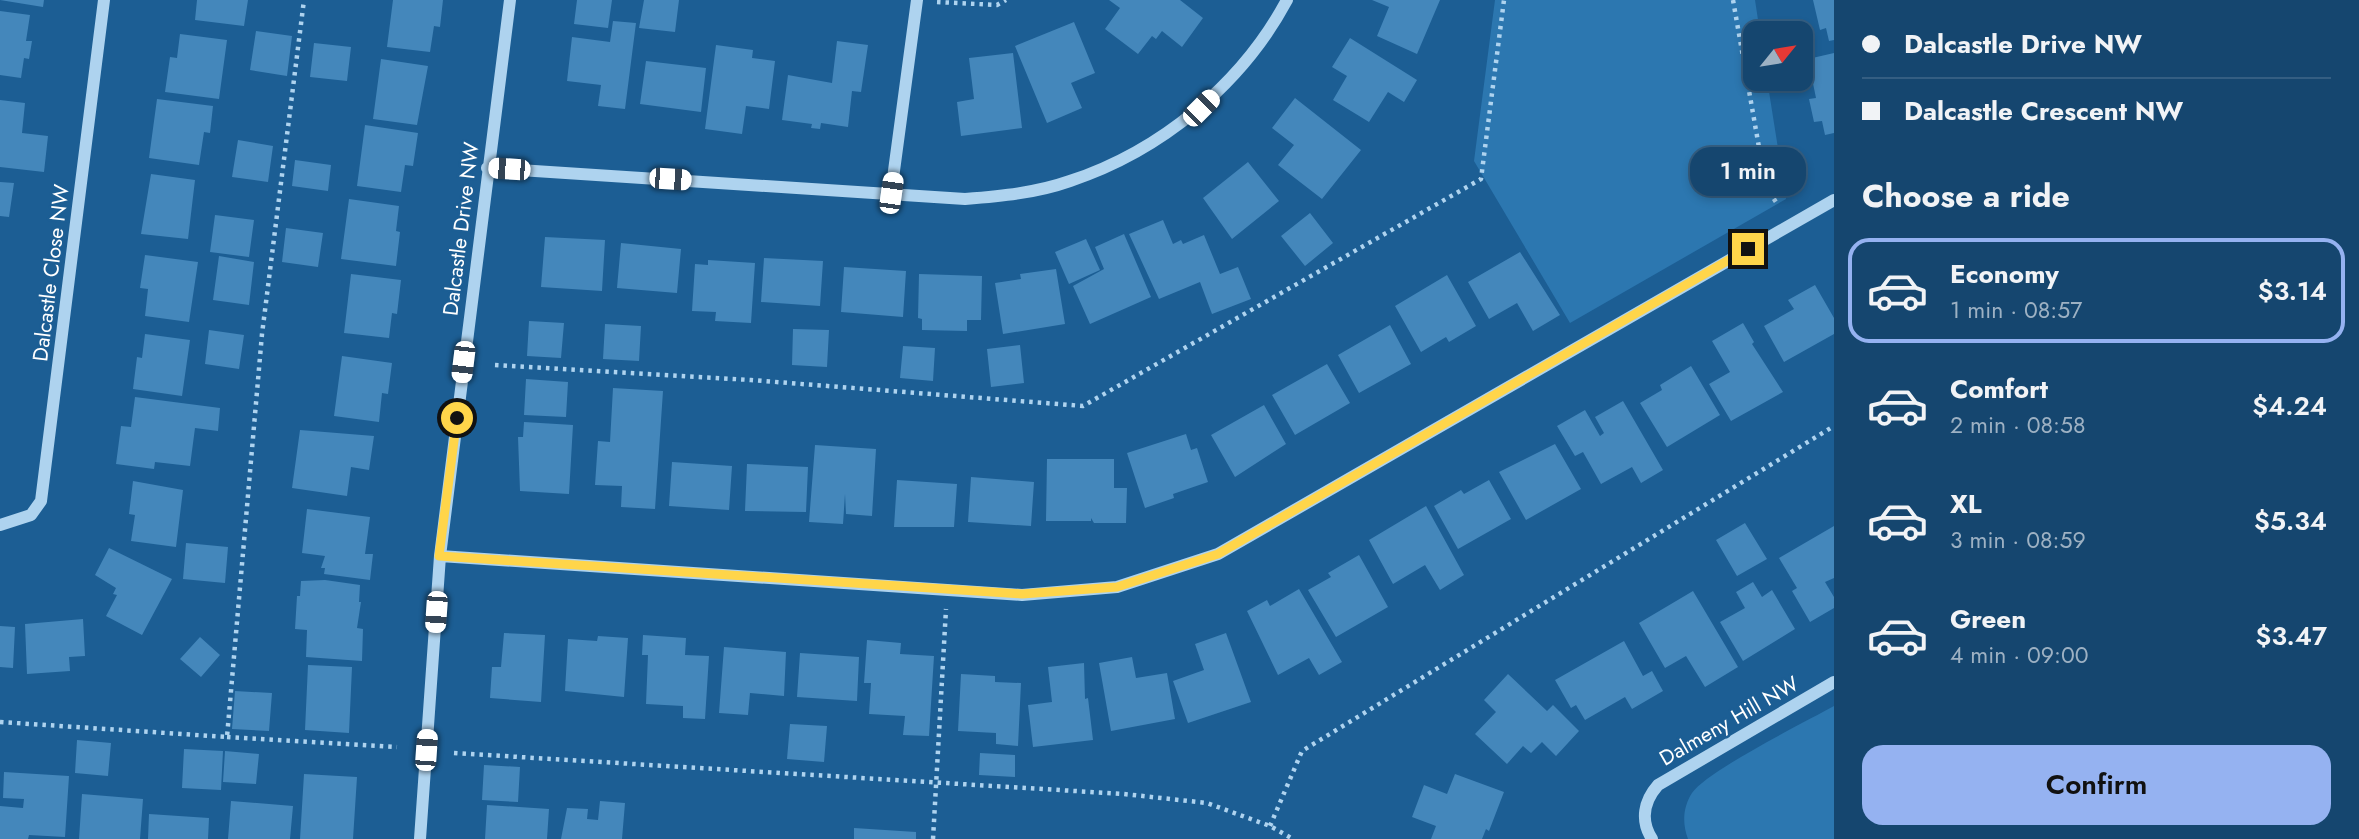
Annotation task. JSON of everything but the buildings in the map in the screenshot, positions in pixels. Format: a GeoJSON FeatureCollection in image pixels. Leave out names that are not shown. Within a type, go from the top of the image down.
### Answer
{"type":"FeatureCollection","features":[{"type":"Feature","properties":{"kind":"street","name":"Dalcastle Close NW"},"geometry":{"type":"LineString","coordinates":[[0,525],[31,515],[41,501],[104,0]]}},
{"type":"Feature","properties":{"kind":"street","name":"Dalcastle Drive NW"},"geometry":{"type":"LineString","coordinates":[[420,839],[439,556],[510,0]]}},
{"type":"Feature","properties":{"kind":"street"},"geometry":{"type":"LineString","coordinates":[[891,193],[916,0]]}},
{"type":"Feature","properties":{"kind":"street"},"geometry":{"type":"LineString","coordinates":[[487,167],[965,199],[1016,195],[1070,181],[1129,156],[1201,108],[1243,65],[1287,0]]}},
{"type":"Feature","properties":{"kind":"street"},"geometry":{"type":"LineString","coordinates":[[439,556],[1022,594],[1117,587],[1218,554],[1834,200]]}},
{"type":"Feature","properties":{"kind":"street","name":"Dalmeny Hill NW"},"geometry":{"type":"LineString","coordinates":[[1651,839],[1644,812],[1651,793],[1658,785],[1834,682]]}},
{"type":"Feature","properties":{"kind":"path"},"geometry":{"type":"LineString","coordinates":[[227,737],[262,334],[304,0]]}},
{"type":"Feature","properties":{"kind":"path"},"geometry":{"type":"LineString","coordinates":[[937,2],[997,5],[1006,0]]}},
{"type":"Feature","properties":{"kind":"path"},"geometry":{"type":"LineString","coordinates":[[495,365],[751,380],[1083,406],[1481,179],[1504,0]]}},
{"type":"Feature","properties":{"kind":"path"},"geometry":{"type":"LineString","coordinates":[[1733,0],[1766,187],[1778,205]]}},
{"type":"Feature","properties":{"kind":"path"},"geometry":{"type":"LineString","coordinates":[[1270,827],[1302,751],[1834,426]]}},
{"type":"Feature","properties":{"kind":"path"},"geometry":{"type":"LineString","coordinates":[[933,839],[948,590]]}},
{"type":"Feature","properties":{"kind":"path"},"geometry":{"type":"LineString","coordinates":[[0,722],[397,747]]}},
{"type":"Feature","properties":{"kind":"path"},"geometry":{"type":"LineString","coordinates":[[454,753],[1124,794],[1207,803],[1270,827],[1293,839]]}},
{"type":"Feature","properties":{"kind":"shaded area"},"geometry":{"type":"Polygon","coordinates":[[[1495,0],[1755,0],[1758,21],[1743,21],[1743,91],[1769,91],[1786,199],[1570,323],[1474,161],[1495,0]]]}},
{"type":"Feature","properties":{"kind":"shaded area"},"geometry":{"type":"Polygon","coordinates":[[[1834,706],[1834,839],[1688,839],[1684,821],[1685,809],[1692,793],[1701,784],[1736,760],[1834,706]]]}},
{"type":"Feature","properties":{"kind":"route"},"geometry":{"type":"LineString","coordinates":[[457,418],[439,556],[1022,594],[1117,587],[1176,570],[1218,554],[1748,249]]}}]}
